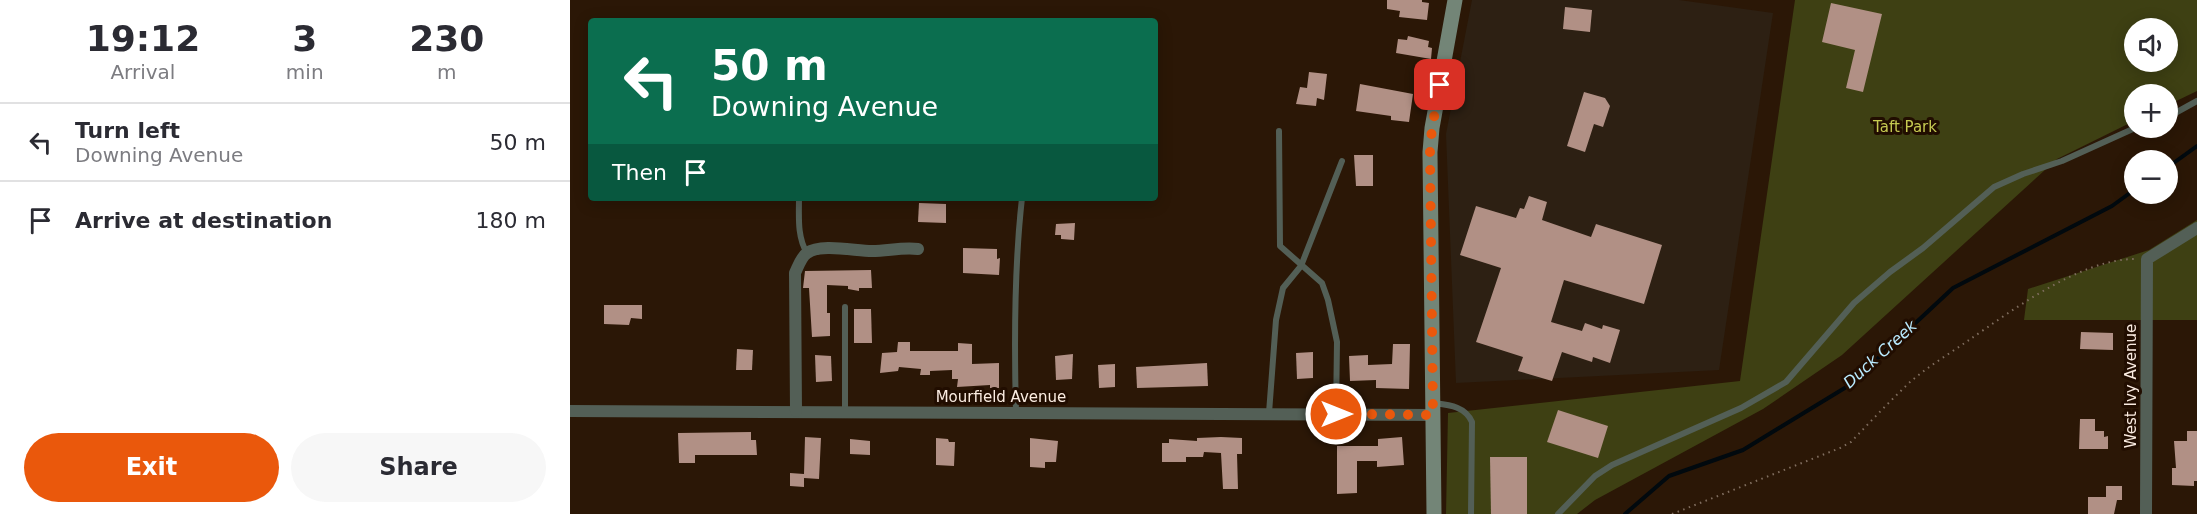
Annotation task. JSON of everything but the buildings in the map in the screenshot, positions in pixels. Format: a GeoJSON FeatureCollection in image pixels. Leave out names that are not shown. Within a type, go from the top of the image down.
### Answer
{"type":"FeatureCollection","features":[{"type":"Feature","properties":{"kind":"street"},"geometry":{"type":"LineString","coordinates":[[1434,514],[1430,152],[1432,128],[1455,0]]}},
{"type":"Feature","properties":{"kind":"street"},"geometry":{"type":"LineString","coordinates":[[2147,259],[2197,228]]}},
{"type":"Feature","properties":{"kind":"street"},"geometry":{"type":"LineString","coordinates":[[796,411],[795,273],[807,253],[829,248],[874,251],[902,247],[918,249]]}},
{"type":"Feature","properties":{"kind":"street","name":"West Ivy Avenue"},"geometry":{"type":"LineString","coordinates":[[2146,514],[2147,259]]}},
{"type":"Feature","properties":{"kind":"street","name":"Mourfield Avenue"},"geometry":{"type":"LineString","coordinates":[[570,411],[1336,414],[1433,409]]}},
{"type":"Feature","properties":{"kind":"lane"},"geometry":{"type":"LineString","coordinates":[[2178,111],[2197,101]]}},
{"type":"Feature","properties":{"kind":"lane"},"geometry":{"type":"LineString","coordinates":[[1279,131],[1280,246],[1322,283],[1337,342],[1336,414]]}},
{"type":"Feature","properties":{"kind":"lane"},"geometry":{"type":"LineString","coordinates":[[1558,514],[1595,476],[1612,465],[1741,408],[1786,382],[1854,303],[1994,187],[2062,161],[2124,133]]}},
{"type":"Feature","properties":{"kind":"lane"},"geometry":{"type":"LineString","coordinates":[[1269,413],[1278,309],[1283,288],[1301,266],[1342,161]]}},
{"type":"Feature","properties":{"kind":"lane"},"geometry":{"type":"LineString","coordinates":[[799,201],[801,242],[807,253]]}},
{"type":"Feature","properties":{"kind":"lane"},"geometry":{"type":"LineString","coordinates":[[1016,412],[1014,326],[1022,201]]}},
{"type":"Feature","properties":{"kind":"lane"},"geometry":{"type":"LineString","coordinates":[[845,307],[845,411]]}},
{"type":"Feature","properties":{"kind":"lane"},"geometry":{"type":"LineString","coordinates":[[1433,409],[1454,406],[1468,414],[1472,422],[1472,514]]}},
{"type":"Feature","properties":{"kind":"path"},"geometry":{"type":"LineString","coordinates":[[1672,514],[1840,448],[1851,441],[1920,374],[2045,291],[2106,262],[2120,259],[2147,259]]}},
{"type":"Feature","properties":{"kind":"shaded area"},"geometry":{"type":"Polygon","coordinates":[[[1472,0],[1679,0],[1773,13],[1719,370],[1456,383],[1446,134],[1472,0]]]}},
{"type":"Feature","properties":{"kind":"green space","name":"Taft Park"},"geometry":{"type":"Polygon","coordinates":[[[1795,0],[2197,0],[2197,91],[2178,100],[2178,84],[2124,84],[2124,126],[2057,159],[1842,355],[1763,409],[1595,500],[1577,514],[1446,514],[1448,413],[1740,381],[1795,0]]]}},
{"type":"Feature","properties":{"kind":"green space"},"geometry":{"type":"Polygon","coordinates":[[[2197,220],[2197,320],[2024,320],[2028,289],[2149,250],[2197,220]]]}},
{"type":"Feature","properties":{"kind":"waterway","name":"Duck Creek"},"geometry":{"type":"LineString","coordinates":[[2178,160],[2197,146]]}},
{"type":"Feature","properties":{"kind":"waterway","name":"Duck Creek"},"geometry":{"type":"LineString","coordinates":[[1625,514],[1669,476],[1743,450],[1848,386],[1953,288],[2112,206],[2124,197]]}},
{"type":"Feature","properties":{"kind":"route"},"geometry":{"type":"LineString","coordinates":[[1336,414],[1433,415],[1430,152],[1440,85]]}}]}
